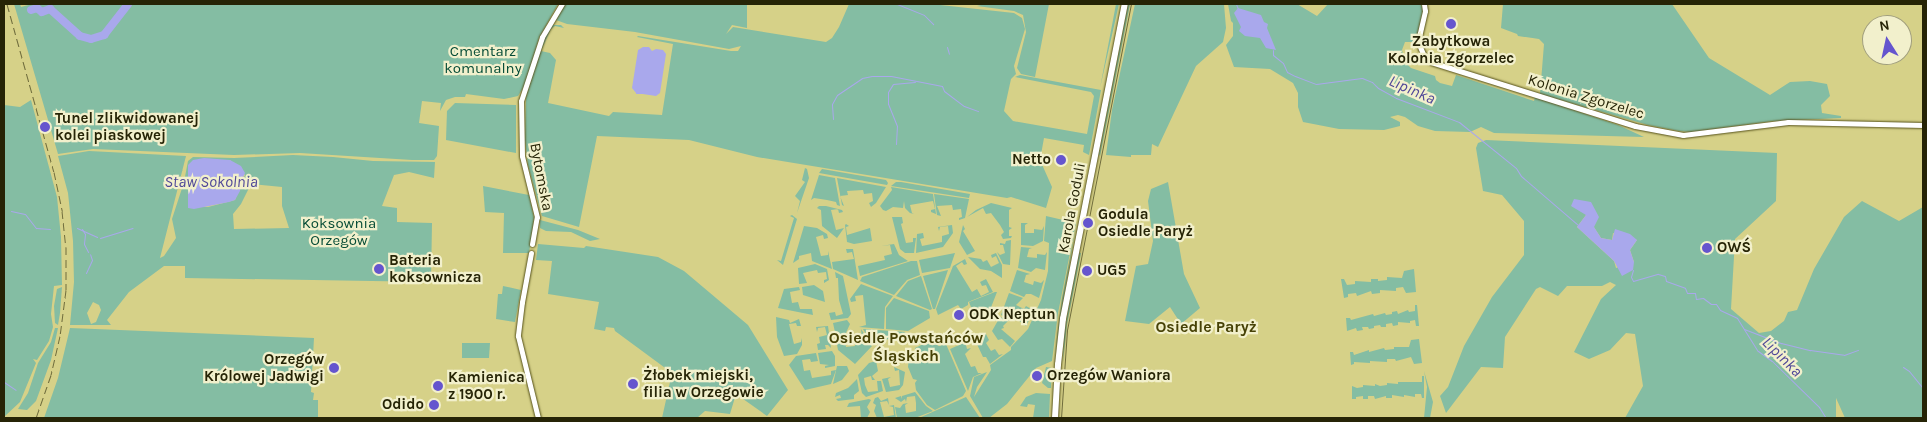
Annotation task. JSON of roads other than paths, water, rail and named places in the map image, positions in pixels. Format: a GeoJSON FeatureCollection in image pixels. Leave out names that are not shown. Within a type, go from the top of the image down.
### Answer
{"type":"FeatureCollection","features":[{"type":"Feature","properties":{"kind":"main road","name":"Karola Goduli"},"geometry":{"type":"LineString","coordinates":[[1055,418],[1063,318],[1125,4]]}},
{"type":"Feature","properties":{"kind":"street","name":"Bytomska"},"geometry":{"type":"LineString","coordinates":[[532,244],[537,217],[522,156],[521,101],[542,37],[562,4]]}},
{"type":"Feature","properties":{"kind":"street","name":"Kolonia Zgorzelec"},"geometry":{"type":"LineString","coordinates":[[1424,4],[1425,11],[1419,47],[1426,58],[1438,65],[1621,122],[1672,134],[1693,135],[1800,122],[1923,125]]}},
{"type":"Feature","properties":{"kind":"street"},"geometry":{"type":"LineString","coordinates":[[531,253],[523,293],[518,336],[538,418]]}},
{"type":"Feature","properties":{"kind":"water"},"geometry":{"type":"Polygon","coordinates":[[[1238,8],[1261,15],[1264,22],[1268,24],[1267,28],[1276,50],[1266,48],[1260,38],[1245,36],[1239,31],[1241,27],[1234,13],[1238,8]]]}},
{"type":"Feature","properties":{"kind":"water"},"geometry":{"type":"Polygon","coordinates":[[[643,47],[649,47],[652,51],[656,49],[663,50],[666,54],[660,93],[656,96],[636,93],[632,88],[638,50],[643,47]]]}},
{"type":"Feature","properties":{"kind":"water","name":"Staw Sokolnia"},"geometry":{"type":"Polygon","coordinates":[[[204,158],[230,160],[241,166],[245,173],[240,191],[235,200],[229,202],[194,209],[188,208],[188,165],[193,160],[204,158]]]}},
{"type":"Feature","properties":{"kind":"water"},"geometry":{"type":"Polygon","coordinates":[[[1574,199],[1591,202],[1599,217],[1594,227],[1601,238],[1612,240],[1615,229],[1630,234],[1637,240],[1630,250],[1634,262],[1633,270],[1622,276],[1614,261],[1577,227],[1586,215],[1571,206],[1574,199]]]}},
{"type":"Feature","properties":{"kind":"waterway"},"geometry":{"type":"LineString","coordinates":[[31,10],[37,8],[42,12],[50,9],[80,36],[91,39],[104,35],[128,4]]}},
{"type":"Feature","properties":{"kind":"waterway"},"geometry":{"type":"LineString","coordinates":[[897,4],[924,15],[933,24]]}},
{"type":"Feature","properties":{"kind":"waterway","name":"Lipinka"},"geometry":{"type":"LineString","coordinates":[[1236,4],[1238,9]]}},
{"type":"Feature","properties":{"kind":"waterway"},"geometry":{"type":"LineString","coordinates":[[947,47],[949,54]]}},
{"type":"Feature","properties":{"kind":"waterway","name":"Lipinka"},"geometry":{"type":"LineString","coordinates":[[1273,50],[1273,55],[1283,63],[1287,72],[1295,76],[1316,84],[1362,78],[1372,82],[1378,88],[1396,98],[1459,122],[1516,168],[1521,176],[1578,225]]}},
{"type":"Feature","properties":{"kind":"waterway"},"geometry":{"type":"LineString","coordinates":[[833,119],[832,104],[837,95],[862,78],[872,76],[891,76],[942,86],[944,91],[964,106],[978,111]]}},
{"type":"Feature","properties":{"kind":"waterway"},"geometry":{"type":"LineString","coordinates":[[896,144],[897,126],[888,104],[888,92],[893,84],[915,82]]}},
{"type":"Feature","properties":{"kind":"waterway"},"geometry":{"type":"LineString","coordinates":[[636,93],[646,93]]}},
{"type":"Feature","properties":{"kind":"waterway"},"geometry":{"type":"LineString","coordinates":[[11,211],[25,214],[36,228],[50,229]]}},
{"type":"Feature","properties":{"kind":"waterway"},"geometry":{"type":"LineString","coordinates":[[77,228],[97,237]]}},
{"type":"Feature","properties":{"kind":"waterway"},"geometry":{"type":"LineString","coordinates":[[100,238],[132,228]]}},
{"type":"Feature","properties":{"kind":"waterway"},"geometry":{"type":"LineString","coordinates":[[82,229],[85,234],[84,244],[88,252]]}},
{"type":"Feature","properties":{"kind":"waterway"},"geometry":{"type":"LineString","coordinates":[[86,273],[92,260],[90,254]]}},
{"type":"Feature","properties":{"kind":"waterway","name":"Lipinka"},"geometry":{"type":"LineString","coordinates":[[1633,270],[1631,277],[1633,281],[1658,274],[1665,276],[1666,281],[1685,288],[1687,293],[1695,293],[1696,299],[1703,298],[1711,304],[1716,304],[1720,310],[1737,318],[1758,351],[1772,361],[1819,407],[1826,418]]}},
{"type":"Feature","properties":{"kind":"waterway"},"geometry":{"type":"LineString","coordinates":[[1744,329],[1781,343],[1810,350],[1844,355],[1858,350]]}},
{"type":"Feature","properties":{"kind":"waterway"},"geometry":{"type":"LineString","coordinates":[[1903,367],[1909,371],[1923,388]]}},
{"type":"Feature","properties":{"kind":"waterway"},"geometry":{"type":"LineString","coordinates":[[4,382],[16,390]]}},
{"type":"Feature","properties":{"kind":"tram line"},"geometry":{"type":"LineString","coordinates":[[1061,418],[1067,330],[1131,4]]}},
{"type":"Feature","properties":{"kind":"railway"},"geometry":{"type":"LineString","coordinates":[[7,4],[54,172],[62,211],[66,247],[66,290],[60,336],[51,375],[36,418]]}},
{"type":"Feature","properties":{"kind":"place","name":"Zabytkowa Kolonia Zgorzelec"},"geometry":{"type":"Point","coordinates":[1451,24]}},
{"type":"Feature","properties":{"kind":"place","name":"Tunel zlikwidowanej kolei piaskowej"},"geometry":{"type":"Point","coordinates":[45,127]}},
{"type":"Feature","properties":{"kind":"place","name":"Netto"},"geometry":{"type":"Point","coordinates":[1061,160]}},
{"type":"Feature","properties":{"kind":"place","name":"Godula Osiedle Paryż"},"geometry":{"type":"Point","coordinates":[1088,223]}},
{"type":"Feature","properties":{"kind":"place","name":"OWŚ"},"geometry":{"type":"Point","coordinates":[1707,248]}},
{"type":"Feature","properties":{"kind":"place","name":"Bateria koksownicza"},"geometry":{"type":"Point","coordinates":[379,269]}},
{"type":"Feature","properties":{"kind":"place","name":"UG5"},"geometry":{"type":"Point","coordinates":[1087,271]}},
{"type":"Feature","properties":{"kind":"place","name":"ODK Neptun"},"geometry":{"type":"Point","coordinates":[959,315]}},
{"type":"Feature","properties":{"kind":"place","name":"Orzegów Królowej Jadwigi"},"geometry":{"type":"Point","coordinates":[334,368]}},
{"type":"Feature","properties":{"kind":"place","name":"Orzegów Waniora"},"geometry":{"type":"Point","coordinates":[1037,376]}},
{"type":"Feature","properties":{"kind":"place","name":"Żłobek miejski, filia w Orzegowie"},"geometry":{"type":"Point","coordinates":[633,384]}},
{"type":"Feature","properties":{"kind":"place","name":"Kamienica z 1900 r."},"geometry":{"type":"Point","coordinates":[438,386]}},
{"type":"Feature","properties":{"kind":"place","name":"Odido"},"geometry":{"type":"Point","coordinates":[434,405]}},
{"type":"Feature","properties":{"kind":"district","name":"Osiedle Paryż"},"geometry":{"type":"Point","coordinates":[1206,327]}},
{"type":"Feature","properties":{"kind":"district","name":"Osiedle Powstańców Śląskich"},"geometry":{"type":"Point","coordinates":[906,347]}},
{"type":"Feature","properties":{"kind":"park label","name":"Cmentarz komunalny"},"geometry":{"type":"Point","coordinates":[483,60]}},
{"type":"Feature","properties":{"kind":"park label","name":"Koksownia Orzegów"},"geometry":{"type":"Point","coordinates":[339,232]}}]}
